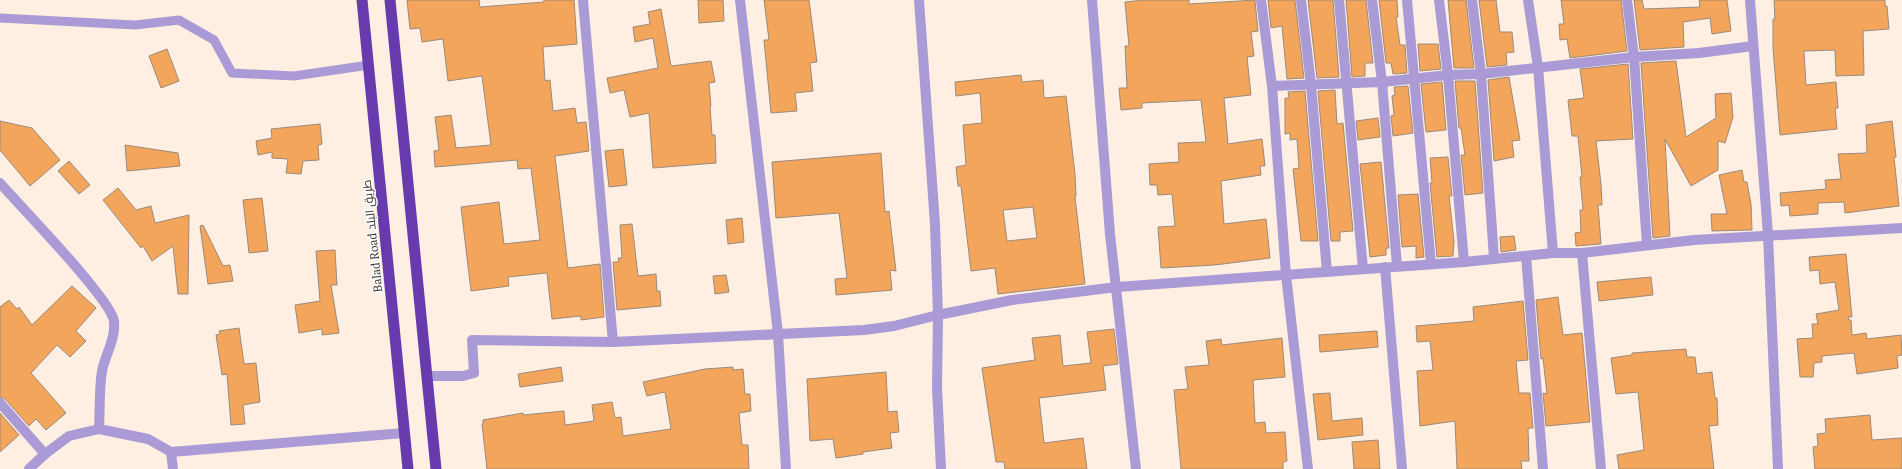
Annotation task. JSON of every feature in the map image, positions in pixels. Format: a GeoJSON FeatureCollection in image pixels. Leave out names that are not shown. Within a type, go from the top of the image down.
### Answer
{"type":"FeatureCollection","features":[{"type":"Feature","properties":{"kind":"highway","name":"Balad Road طريق البلد"},"geometry":{"type":"LineString","coordinates":[[362,0],[408,469]]}},
{"type":"Feature","properties":{"kind":"highway"},"geometry":{"type":"LineString","coordinates":[[390,0],[436,469]]}},
{"type":"Feature","properties":{"kind":"street"},"geometry":{"type":"LineString","coordinates":[[584,0],[613,342]]}},
{"type":"Feature","properties":{"kind":"street"},"geometry":{"type":"LineString","coordinates":[[740,0],[778,334],[786,469]]}},
{"type":"Feature","properties":{"kind":"street"},"geometry":{"type":"LineString","coordinates":[[919,0],[935,224],[938,315],[937,388],[941,469]]}},
{"type":"Feature","properties":{"kind":"street"},"geometry":{"type":"LineString","coordinates":[[1092,0],[1110,234],[1136,469]]}},
{"type":"Feature","properties":{"kind":"street"},"geometry":{"type":"LineString","coordinates":[[1261,0],[1272,86],[1286,275],[1308,469]]}},
{"type":"Feature","properties":{"kind":"street"},"geometry":{"type":"LineString","coordinates":[[1301,0],[1311,85],[1327,272]]}},
{"type":"Feature","properties":{"kind":"street"},"geometry":{"type":"LineString","coordinates":[[1339,0],[1363,269]]}},
{"type":"Feature","properties":{"kind":"street"},"geometry":{"type":"LineString","coordinates":[[1372,0],[1382,82],[1397,266]]}},
{"type":"Feature","properties":{"kind":"street"},"geometry":{"type":"LineString","coordinates":[[1407,0],[1431,264]]}},
{"type":"Feature","properties":{"kind":"street"},"geometry":{"type":"LineString","coordinates":[[1439,0],[1448,75],[1464,262]]}},
{"type":"Feature","properties":{"kind":"street"},"geometry":{"type":"LineString","coordinates":[[1472,0],[1481,74],[1494,258]]}},
{"type":"Feature","properties":{"kind":"street"},"geometry":{"type":"LineString","coordinates":[[1528,0],[1538,68],[1552,253]]}},
{"type":"Feature","properties":{"kind":"street"},"geometry":{"type":"LineString","coordinates":[[1627,0],[1634,58],[1647,245]]}},
{"type":"Feature","properties":{"kind":"street"},"geometry":{"type":"LineString","coordinates":[[1750,0],[1768,235],[1778,469]]}},
{"type":"Feature","properties":{"kind":"street"},"geometry":{"type":"LineString","coordinates":[[1272,86],[1382,82],[1448,75],[1481,74],[1590,64],[1634,58],[1699,53],[1753,46]]}},
{"type":"Feature","properties":{"kind":"street"},"geometry":{"type":"LineString","coordinates":[[0,183],[86,280],[108,307],[114,320],[113,336],[102,371],[99,429]]}},
{"type":"Feature","properties":{"kind":"street"},"geometry":{"type":"LineString","coordinates":[[427,376],[463,376],[474,373],[472,340],[613,342],[872,329],[894,326],[938,315],[1012,300],[1117,287],[1464,262],[1552,253],[1582,253],[1694,240],[1902,228]]}},
{"type":"Feature","properties":{"kind":"street"},"geometry":{"type":"LineString","coordinates":[[1582,253],[1602,469]]}},
{"type":"Feature","properties":{"kind":"street"},"geometry":{"type":"LineString","coordinates":[[1526,256],[1543,469]]}},
{"type":"Feature","properties":{"kind":"street"},"geometry":{"type":"LineString","coordinates":[[1385,267],[1402,469]]}},
{"type":"Feature","properties":{"kind":"street"},"geometry":{"type":"LineString","coordinates":[[0,403],[45,454]]}},
{"type":"Feature","properties":{"kind":"street"},"geometry":{"type":"LineString","coordinates":[[29,469],[45,454],[69,436],[99,429],[148,438],[171,452],[404,433]]}},
{"type":"Feature","properties":{"kind":"street"},"geometry":{"type":"LineString","coordinates":[[171,452],[173,469]]}},
{"type":"Feature","properties":{"kind":"lane"},"geometry":{"type":"LineString","coordinates":[[0,18],[135,25],[179,20],[214,40],[232,73],[294,76],[369,65]]}},
{"type":"Feature","properties":{"kind":"building"},"geometry":{"type":"Polygon","coordinates":[[[407,0],[479,0],[480,7],[544,2],[544,0],[574,0],[577,44],[543,47],[545,81],[550,80],[553,111],[575,108],[577,123],[586,122],[589,151],[555,156],[568,268],[600,264],[604,317],[581,320],[581,316],[552,319],[547,273],[508,277],[509,286],[471,291],[461,207],[499,202],[504,244],[540,240],[531,168],[518,169],[517,160],[435,167],[434,151],[439,150],[435,117],[451,115],[456,148],[491,145],[482,76],[448,81],[443,39],[422,42],[420,28],[410,29],[407,0]]]}},
{"type":"Feature","properties":{"kind":"building"},"geometry":{"type":"Polygon","coordinates":[[[698,0],[723,0],[724,21],[699,23],[698,0]]]}},
{"type":"Feature","properties":{"kind":"building"},"geometry":{"type":"Polygon","coordinates":[[[764,0],[809,0],[817,62],[810,63],[813,91],[795,93],[797,111],[771,113],[764,40],[769,40],[764,0]]]}},
{"type":"Feature","properties":{"kind":"building"},"geometry":{"type":"Polygon","coordinates":[[[1144,0],[1189,0],[1189,4],[1255,0],[1258,31],[1251,32],[1254,56],[1247,57],[1251,95],[1224,98],[1228,144],[1262,139],[1265,166],[1260,166],[1261,175],[1221,181],[1224,224],[1266,219],[1270,258],[1215,265],[1161,268],[1158,227],[1175,226],[1172,194],[1158,195],[1157,185],[1150,185],[1149,164],[1179,162],[1178,143],[1206,142],[1201,100],[1142,103],[1142,108],[1121,110],[1119,88],[1127,88],[1125,46],[1129,46],[1125,2],[1144,0]]]}},
{"type":"Feature","properties":{"kind":"building"},"geometry":{"type":"Polygon","coordinates":[[[1268,0],[1295,0],[1304,78],[1287,79],[1282,26],[1271,28],[1268,0]]]}},
{"type":"Feature","properties":{"kind":"building"},"geometry":{"type":"Polygon","coordinates":[[[1308,0],[1333,0],[1339,77],[1317,78],[1308,0]]]}},
{"type":"Feature","properties":{"kind":"building"},"geometry":{"type":"Polygon","coordinates":[[[1346,0],[1366,0],[1373,63],[1365,63],[1365,76],[1352,77],[1346,0]]]}},
{"type":"Feature","properties":{"kind":"building"},"geometry":{"type":"Polygon","coordinates":[[[1379,0],[1397,0],[1398,17],[1396,17],[1400,45],[1405,45],[1407,73],[1393,74],[1391,63],[1386,63],[1379,0]]]}},
{"type":"Feature","properties":{"kind":"building"},"geometry":{"type":"Polygon","coordinates":[[[1448,0],[1466,0],[1474,68],[1454,68],[1448,0]]]}},
{"type":"Feature","properties":{"kind":"building"},"geometry":{"type":"Polygon","coordinates":[[[1479,0],[1496,0],[1500,32],[1512,32],[1514,52],[1506,53],[1507,65],[1487,67],[1479,0]]]}},
{"type":"Feature","properties":{"kind":"building"},"geometry":{"type":"Polygon","coordinates":[[[1561,0],[1621,0],[1627,51],[1570,58],[1567,39],[1560,40],[1559,24],[1564,24],[1561,0]]]}},
{"type":"Feature","properties":{"kind":"building"},"geometry":{"type":"Polygon","coordinates":[[[1634,0],[1642,0],[1644,9],[1700,7],[1699,0],[1727,0],[1731,31],[1712,34],[1710,18],[1683,22],[1684,47],[1640,50],[1634,0]]]}},
{"type":"Feature","properties":{"kind":"building"},"geometry":{"type":"Polygon","coordinates":[[[1774,0],[1885,0],[1889,29],[1863,31],[1864,75],[1836,76],[1835,50],[1804,51],[1806,85],[1836,82],[1838,108],[1835,108],[1837,129],[1780,135],[1773,48],[1773,19],[1775,19],[1774,0]]]}},
{"type":"Feature","properties":{"kind":"building"},"geometry":{"type":"Polygon","coordinates":[[[661,9],[671,66],[711,61],[715,82],[709,83],[710,106],[712,135],[715,135],[716,163],[653,168],[649,113],[630,117],[624,90],[610,93],[607,78],[658,68],[653,38],[635,42],[633,27],[650,24],[648,12],[661,9]]]}},
{"type":"Feature","properties":{"kind":"building"},"geometry":{"type":"Polygon","coordinates":[[[1418,44],[1438,44],[1441,69],[1420,71],[1418,44]]]}},
{"type":"Feature","properties":{"kind":"building"},"geometry":{"type":"Polygon","coordinates":[[[167,49],[179,81],[161,88],[149,56],[167,49]]]}},
{"type":"Feature","properties":{"kind":"building"},"geometry":{"type":"Polygon","coordinates":[[[1676,61],[1686,137],[1716,118],[1715,94],[1731,93],[1733,117],[1725,143],[1718,141],[1718,170],[1691,186],[1665,139],[1670,236],[1653,238],[1641,63],[1676,61]]]}},
{"type":"Feature","properties":{"kind":"building"},"geometry":{"type":"Polygon","coordinates":[[[1628,64],[1633,139],[1596,141],[1601,184],[1602,205],[1598,205],[1601,244],[1576,246],[1575,233],[1581,232],[1580,210],[1583,210],[1580,177],[1582,177],[1578,136],[1572,136],[1568,100],[1584,98],[1580,69],[1628,64]]]}},
{"type":"Feature","properties":{"kind":"building"},"geometry":{"type":"Polygon","coordinates":[[[1021,75],[1022,82],[1043,80],[1044,98],[1066,96],[1075,174],[1075,197],[1085,284],[998,294],[995,268],[971,271],[961,186],[958,186],[956,167],[966,165],[963,125],[982,123],[980,93],[956,96],[955,82],[1021,75]],[[1033,207],[1003,210],[1007,241],[1037,238],[1033,207]]]}},
{"type":"Feature","properties":{"kind":"building"},"geometry":{"type":"Polygon","coordinates":[[[1509,77],[1520,140],[1512,141],[1514,157],[1494,161],[1488,80],[1509,77]]]}},
{"type":"Feature","properties":{"kind":"building"},"geometry":{"type":"Polygon","coordinates":[[[1455,81],[1475,81],[1483,193],[1465,195],[1461,155],[1465,155],[1461,128],[1459,128],[1455,81]]]}},
{"type":"Feature","properties":{"kind":"building"},"geometry":{"type":"Polygon","coordinates":[[[1442,82],[1446,130],[1426,132],[1421,84],[1442,82]]]}},
{"type":"Feature","properties":{"kind":"building"},"geometry":{"type":"Polygon","coordinates":[[[1408,86],[1413,133],[1393,136],[1391,116],[1394,115],[1392,96],[1395,95],[1394,87],[1408,86]]]}},
{"type":"Feature","properties":{"kind":"building"},"geometry":{"type":"Polygon","coordinates":[[[1335,90],[1337,124],[1343,123],[1353,231],[1340,232],[1340,241],[1331,241],[1318,91],[1335,90]]]}},
{"type":"Feature","properties":{"kind":"building"},"geometry":{"type":"Polygon","coordinates":[[[1305,91],[1318,241],[1301,241],[1293,169],[1299,168],[1297,139],[1290,140],[1290,133],[1285,134],[1285,98],[1289,98],[1288,92],[1305,91]]]}},
{"type":"Feature","properties":{"kind":"building"},"geometry":{"type":"Polygon","coordinates":[[[1378,118],[1380,137],[1358,140],[1356,121],[1378,118]]]}},
{"type":"Feature","properties":{"kind":"building"},"geometry":{"type":"Polygon","coordinates":[[[0,121],[32,128],[60,160],[30,186],[0,150],[0,121]]]}},
{"type":"Feature","properties":{"kind":"building"},"geometry":{"type":"Polygon","coordinates":[[[1892,121],[1899,206],[1845,213],[1844,202],[1818,203],[1818,214],[1790,216],[1789,205],[1781,206],[1780,193],[1826,189],[1825,180],[1841,179],[1838,154],[1867,153],[1866,125],[1892,121]]]}},
{"type":"Feature","properties":{"kind":"building"},"geometry":{"type":"Polygon","coordinates":[[[320,124],[322,144],[318,145],[319,160],[303,161],[301,174],[286,173],[288,159],[272,158],[272,152],[258,155],[256,141],[272,138],[271,129],[320,124]]]}},
{"type":"Feature","properties":{"kind":"building"},"geometry":{"type":"Polygon","coordinates":[[[125,145],[178,153],[180,166],[127,171],[125,145]]]}},
{"type":"Feature","properties":{"kind":"building"},"geometry":{"type":"Polygon","coordinates":[[[623,149],[627,185],[609,187],[605,151],[623,149]]]}},
{"type":"Feature","properties":{"kind":"building"},"geometry":{"type":"Polygon","coordinates":[[[881,153],[885,212],[889,211],[896,271],[890,270],[892,290],[836,295],[835,279],[847,278],[839,213],[776,218],[772,162],[881,153]]]}},
{"type":"Feature","properties":{"kind":"building"},"geometry":{"type":"Polygon","coordinates":[[[1448,157],[1452,196],[1449,196],[1454,241],[1453,256],[1437,257],[1430,183],[1432,183],[1430,158],[1448,157]]]}},
{"type":"Feature","properties":{"kind":"building"},"geometry":{"type":"Polygon","coordinates":[[[69,161],[90,185],[79,194],[58,171],[69,161]]]}},
{"type":"Feature","properties":{"kind":"building"},"geometry":{"type":"Polygon","coordinates":[[[1381,162],[1389,248],[1386,248],[1386,255],[1370,257],[1360,164],[1381,162]]]}},
{"type":"Feature","properties":{"kind":"building"},"geometry":{"type":"Polygon","coordinates":[[[1742,170],[1744,182],[1747,182],[1751,204],[1752,230],[1712,231],[1711,214],[1727,214],[1719,175],[1742,170]]]}},
{"type":"Feature","properties":{"kind":"building"},"geometry":{"type":"Polygon","coordinates":[[[118,188],[136,210],[151,206],[155,223],[189,215],[188,294],[178,294],[173,246],[152,261],[143,246],[141,248],[103,200],[118,188]]]}},
{"type":"Feature","properties":{"kind":"building"},"geometry":{"type":"Polygon","coordinates":[[[1418,194],[1424,257],[1416,258],[1416,246],[1402,247],[1398,195],[1418,194]]]}},
{"type":"Feature","properties":{"kind":"building"},"geometry":{"type":"Polygon","coordinates":[[[262,198],[268,251],[249,253],[243,200],[262,198]]]}},
{"type":"Feature","properties":{"kind":"building"},"geometry":{"type":"Polygon","coordinates":[[[742,218],[744,242],[728,244],[726,220],[742,218]]]}},
{"type":"Feature","properties":{"kind":"building"},"geometry":{"type":"Polygon","coordinates":[[[632,224],[638,276],[656,274],[657,291],[660,291],[661,306],[617,310],[613,262],[619,262],[618,258],[622,258],[620,225],[632,224]]]}},
{"type":"Feature","properties":{"kind":"building"},"geometry":{"type":"Polygon","coordinates":[[[203,225],[223,266],[230,265],[233,281],[208,284],[200,226],[203,225]]]}},
{"type":"Feature","properties":{"kind":"building"},"geometry":{"type":"Polygon","coordinates":[[[1514,236],[1516,250],[1501,252],[1500,237],[1514,236]]]}},
{"type":"Feature","properties":{"kind":"building"},"geometry":{"type":"Polygon","coordinates":[[[335,250],[337,285],[331,285],[339,333],[322,335],[322,329],[299,333],[295,305],[320,301],[316,251],[335,250]]]}},
{"type":"Feature","properties":{"kind":"building"},"geometry":{"type":"Polygon","coordinates":[[[1846,254],[1852,317],[1848,317],[1849,320],[1851,320],[1852,335],[1866,333],[1867,339],[1901,335],[1902,355],[1897,356],[1898,368],[1857,374],[1854,353],[1822,356],[1822,362],[1814,363],[1813,377],[1800,377],[1797,339],[1813,338],[1812,324],[1818,324],[1816,314],[1839,310],[1835,282],[1820,284],[1819,270],[1810,271],[1809,257],[1846,254]]]}},
{"type":"Feature","properties":{"kind":"building"},"geometry":{"type":"Polygon","coordinates":[[[726,275],[729,292],[715,294],[713,276],[726,275]]]}},
{"type":"Feature","properties":{"kind":"building"},"geometry":{"type":"Polygon","coordinates":[[[1651,277],[1653,295],[1599,301],[1597,282],[1651,277]]]}},
{"type":"Feature","properties":{"kind":"building"},"geometry":{"type":"Polygon","coordinates":[[[72,286],[96,308],[76,331],[86,341],[70,357],[57,345],[31,373],[66,413],[46,430],[36,419],[29,426],[5,399],[0,397],[0,307],[9,300],[17,309],[19,307],[32,325],[72,286]]]}},
{"type":"Feature","properties":{"kind":"building"},"geometry":{"type":"Polygon","coordinates":[[[1558,297],[1563,335],[1582,333],[1590,422],[1546,426],[1543,393],[1547,394],[1543,358],[1541,359],[1536,300],[1558,297]]]}},
{"type":"Feature","properties":{"kind":"building"},"geometry":{"type":"Polygon","coordinates":[[[1523,301],[1528,360],[1516,361],[1519,393],[1530,393],[1533,428],[1528,428],[1529,461],[1521,461],[1522,469],[1457,469],[1455,421],[1420,426],[1417,371],[1433,370],[1430,341],[1417,342],[1416,326],[1474,321],[1473,307],[1523,301]]]}},
{"type":"Feature","properties":{"kind":"building"},"geometry":{"type":"Polygon","coordinates":[[[239,328],[244,364],[256,363],[260,402],[243,405],[245,424],[231,425],[227,374],[222,375],[216,335],[220,334],[219,331],[239,328]]]}},
{"type":"Feature","properties":{"kind":"building"},"geometry":{"type":"Polygon","coordinates":[[[1114,329],[1118,364],[1103,366],[1106,390],[1039,398],[1044,443],[1083,438],[1087,469],[1005,469],[1004,462],[996,462],[982,368],[1035,360],[1032,338],[1060,335],[1063,366],[1091,363],[1087,332],[1114,329]]]}},
{"type":"Feature","properties":{"kind":"building"},"geometry":{"type":"Polygon","coordinates":[[[1377,331],[1378,347],[1320,352],[1319,335],[1377,331]]]}},
{"type":"Feature","properties":{"kind":"building"},"geometry":{"type":"Polygon","coordinates":[[[1282,338],[1285,377],[1253,380],[1255,423],[1265,422],[1266,433],[1285,432],[1287,461],[1283,462],[1283,469],[1181,469],[1174,390],[1188,389],[1185,367],[1209,365],[1206,341],[1221,339],[1222,345],[1282,338]]]}},
{"type":"Feature","properties":{"kind":"building"},"geometry":{"type":"Polygon","coordinates":[[[1686,349],[1687,357],[1695,357],[1697,374],[1712,372],[1715,398],[1717,398],[1718,425],[1709,426],[1714,469],[1619,469],[1617,455],[1644,450],[1638,392],[1616,394],[1611,358],[1632,355],[1632,353],[1686,349]]]}},
{"type":"Feature","properties":{"kind":"building"},"geometry":{"type":"Polygon","coordinates":[[[561,367],[563,381],[520,387],[518,374],[561,367]]]}},
{"type":"Feature","properties":{"kind":"building"},"geometry":{"type":"Polygon","coordinates":[[[733,367],[733,370],[743,369],[745,394],[750,394],[751,411],[739,413],[742,445],[748,445],[749,469],[487,469],[482,424],[483,420],[523,413],[523,415],[564,411],[565,425],[594,421],[592,405],[612,402],[615,418],[621,417],[623,436],[671,429],[665,392],[647,396],[643,382],[705,369],[733,367]]]}},
{"type":"Feature","properties":{"kind":"building"},"geometry":{"type":"Polygon","coordinates":[[[886,372],[888,412],[897,411],[899,432],[890,433],[892,448],[836,458],[833,439],[810,441],[807,379],[886,372]]]}},
{"type":"Feature","properties":{"kind":"building"},"geometry":{"type":"Polygon","coordinates":[[[1330,393],[1332,421],[1362,418],[1363,435],[1318,440],[1313,394],[1330,393]]]}},
{"type":"Feature","properties":{"kind":"building"},"geometry":{"type":"Polygon","coordinates":[[[0,413],[19,435],[0,452],[0,413]]]}},
{"type":"Feature","properties":{"kind":"building"},"geometry":{"type":"Polygon","coordinates":[[[1870,415],[1872,440],[1902,438],[1902,469],[1815,469],[1813,447],[1818,446],[1817,434],[1826,433],[1825,419],[1870,415]]]}},
{"type":"Feature","properties":{"kind":"building"},"geometry":{"type":"Polygon","coordinates":[[[1378,440],[1380,469],[1354,469],[1352,442],[1378,440]]]}}]}
